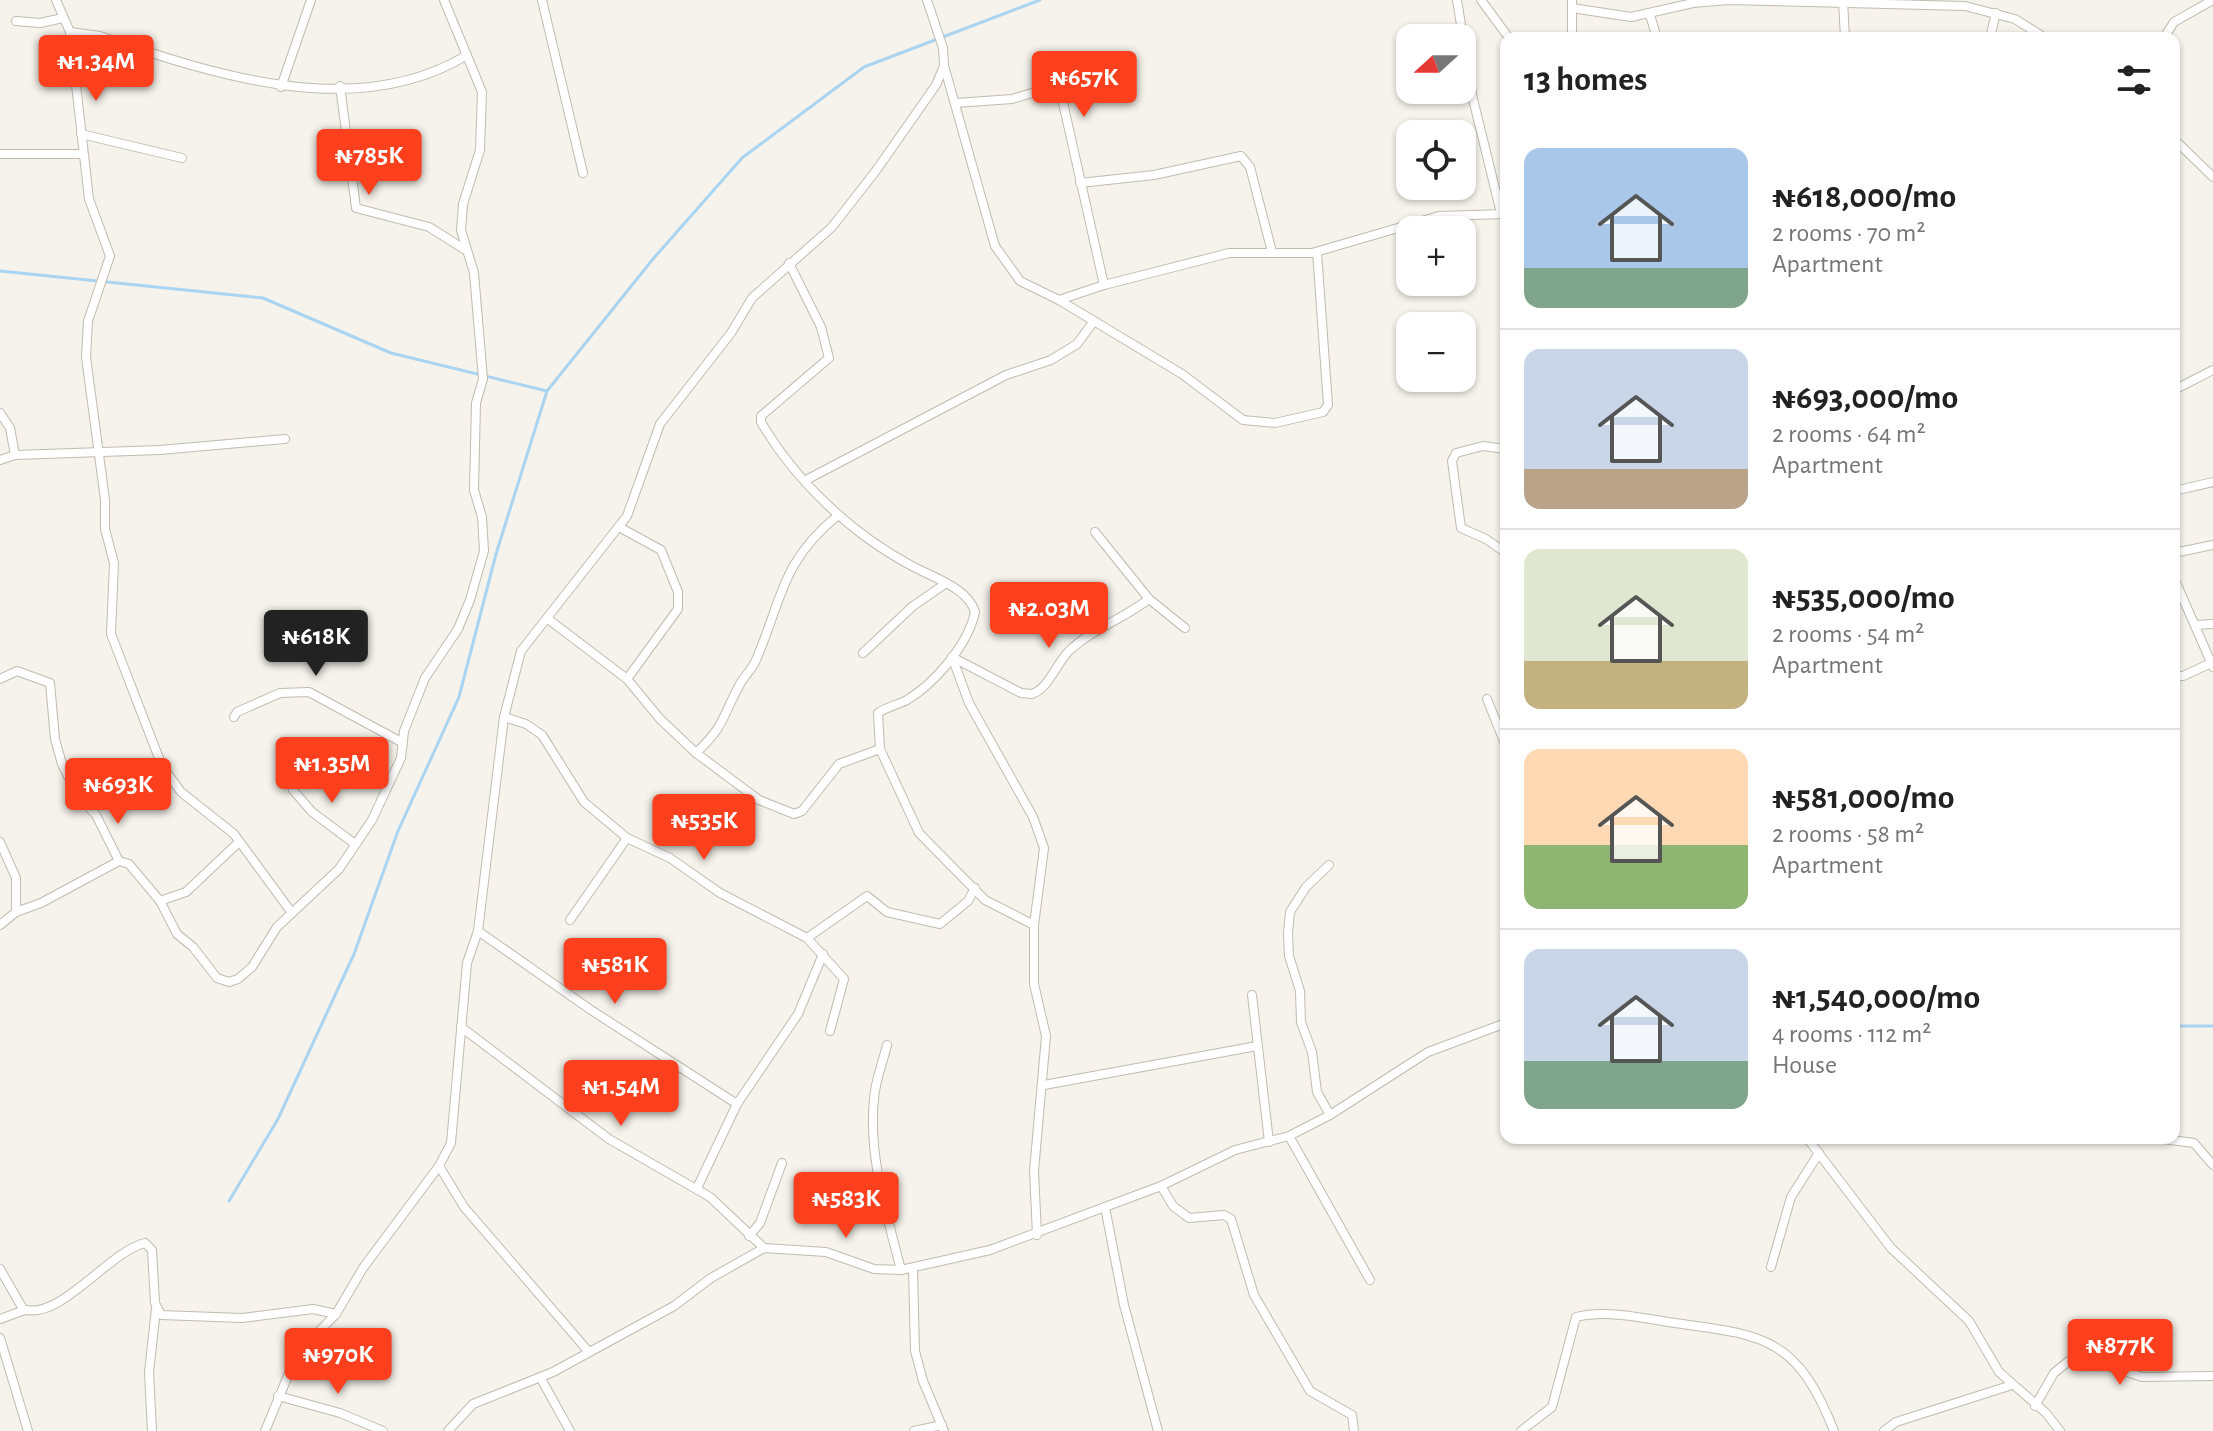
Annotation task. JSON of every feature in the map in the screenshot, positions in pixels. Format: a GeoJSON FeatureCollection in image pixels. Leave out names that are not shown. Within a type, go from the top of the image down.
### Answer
{"type":"FeatureCollection","features":[{"type":"Feature","properties":{"kind":"street"},"geometry":{"type":"LineString","coordinates":[[56,0],[70,32],[80,103],[82,154],[94,216],[110,256],[93,297],[86,337],[86,375],[96,416],[105,529],[114,563],[111,634],[162,766],[181,792],[226,827],[292,913]]}},
{"type":"Feature","properties":{"kind":"street"},"geometry":{"type":"LineString","coordinates":[[281,87],[311,0]]}},
{"type":"Feature","properties":{"kind":"street"},"geometry":{"type":"LineString","coordinates":[[0,925],[16,912],[53,897],[119,861],[129,864],[160,901],[177,934],[193,947],[221,981],[238,979],[252,967],[268,938],[326,885],[382,801],[425,678],[458,629],[484,551],[474,490],[476,403],[483,379],[474,273],[464,249],[463,204],[480,150],[482,92],[444,0]]}},
{"type":"Feature","properties":{"kind":"street"},"geometry":{"type":"LineString","coordinates":[[542,0],[583,173]]}},
{"type":"Feature","properties":{"kind":"street"},"geometry":{"type":"LineString","coordinates":[[927,0],[942,44],[944,66],[983,216],[995,246],[1020,281],[1059,300],[1182,374],[1243,420],[1275,423],[1323,412],[1328,405],[1317,252]]}},
{"type":"Feature","properties":{"kind":"street"},"geometry":{"type":"LineString","coordinates":[[1457,0],[1473,99],[1500,198]]}},
{"type":"Feature","properties":{"kind":"street"},"geometry":{"type":"LineString","coordinates":[[1481,0],[1505,32]]}},
{"type":"Feature","properties":{"kind":"street"},"geometry":{"type":"LineString","coordinates":[[1572,32],[1572,4],[1631,17],[1693,3],[1728,0],[1965,6],[2015,19],[2036,32]]}},
{"type":"Feature","properties":{"kind":"street"},"geometry":{"type":"LineString","coordinates":[[2168,32],[2174,22],[2213,0]]}},
{"type":"Feature","properties":{"kind":"street"},"geometry":{"type":"LineString","coordinates":[[1843,1],[1845,32]]}},
{"type":"Feature","properties":{"kind":"street"},"geometry":{"type":"LineString","coordinates":[[1991,32],[1996,13]]}},
{"type":"Feature","properties":{"kind":"street"},"geometry":{"type":"LineString","coordinates":[[1650,15],[1655,32]]}},
{"type":"Feature","properties":{"kind":"street"},"geometry":{"type":"LineString","coordinates":[[16,21],[40,23],[63,18]]}},
{"type":"Feature","properties":{"kind":"street"},"geometry":{"type":"LineString","coordinates":[[70,32],[100,36],[281,87],[407,82],[444,69],[467,55]]}},
{"type":"Feature","properties":{"kind":"street"},"geometry":{"type":"LineString","coordinates":[[956,103],[1012,99],[1059,85],[1100,62]]}},
{"type":"Feature","properties":{"kind":"street"},"geometry":{"type":"LineString","coordinates":[[265,1431],[297,1354],[336,1314],[363,1268],[439,1166],[451,1143],[467,963],[478,931],[504,717],[521,651],[619,527],[635,498],[660,424],[720,348],[752,298],[832,227],[936,85],[944,66]]}},
{"type":"Feature","properties":{"kind":"street"},"geometry":{"type":"LineString","coordinates":[[1059,85],[1104,285]]}},
{"type":"Feature","properties":{"kind":"street"},"geometry":{"type":"LineString","coordinates":[[340,86],[356,208],[429,227],[464,249]]}},
{"type":"Feature","properties":{"kind":"street"},"geometry":{"type":"LineString","coordinates":[[81,134],[182,158]]}},
{"type":"Feature","properties":{"kind":"street"},"geometry":{"type":"LineString","coordinates":[[2180,145],[2213,177]]}},
{"type":"Feature","properties":{"kind":"street"},"geometry":{"type":"LineString","coordinates":[[0,151],[82,154]]}},
{"type":"Feature","properties":{"kind":"street"},"geometry":{"type":"LineString","coordinates":[[1080,183],[1154,175],[1241,156],[1250,167],[1272,252]]}},
{"type":"Feature","properties":{"kind":"street"},"geometry":{"type":"LineString","coordinates":[[1059,300],[1104,285],[1229,253],[1317,252],[1439,216],[1500,213]]}},
{"type":"Feature","properties":{"kind":"street"},"geometry":{"type":"LineString","coordinates":[[789,263],[821,327],[829,358],[761,416],[761,422],[837,516],[897,558],[965,595],[975,612],[973,623],[952,657],[928,683],[906,700],[878,713],[880,749],[919,833],[994,906],[1034,925]]}},
{"type":"Feature","properties":{"kind":"street"},"geometry":{"type":"LineString","coordinates":[[806,480],[1006,375],[1051,360],[1077,344],[1094,321]]}},
{"type":"Feature","properties":{"kind":"street"},"geometry":{"type":"LineString","coordinates":[[2180,387],[2213,370]]}},
{"type":"Feature","properties":{"kind":"street"},"geometry":{"type":"LineString","coordinates":[[0,413],[10,428],[15,455]]}},
{"type":"Feature","properties":{"kind":"street"},"geometry":{"type":"LineString","coordinates":[[0,460],[15,455],[160,450],[285,439]]}},
{"type":"Feature","properties":{"kind":"street"},"geometry":{"type":"LineString","coordinates":[[1500,448],[1483,446],[1456,453],[1452,461],[1461,528],[1500,549]]}},
{"type":"Feature","properties":{"kind":"street"},"geometry":{"type":"LineString","coordinates":[[2180,490],[2213,482]]}},
{"type":"Feature","properties":{"kind":"street"},"geometry":{"type":"LineString","coordinates":[[696,753],[720,730],[737,688],[755,663],[788,574],[818,532],[837,516]]}},
{"type":"Feature","properties":{"kind":"street"},"geometry":{"type":"LineString","coordinates":[[619,527],[661,550],[680,600],[678,609],[627,679]]}},
{"type":"Feature","properties":{"kind":"street"},"geometry":{"type":"LineString","coordinates":[[1095,532],[1149,599],[1185,628]]}},
{"type":"Feature","properties":{"kind":"street"},"geometry":{"type":"LineString","coordinates":[[2180,552],[2213,545]]}},
{"type":"Feature","properties":{"kind":"street"},"geometry":{"type":"LineString","coordinates":[[863,653],[913,606],[945,584]]}},
{"type":"Feature","properties":{"kind":"street"},"geometry":{"type":"LineString","coordinates":[[2180,591],[2212,665],[2180,676]]}},
{"type":"Feature","properties":{"kind":"street"},"geometry":{"type":"LineString","coordinates":[[952,657],[1021,693],[1032,694],[1043,687],[1067,653],[1082,640],[1149,599]]}},
{"type":"Feature","properties":{"kind":"street"},"geometry":{"type":"LineString","coordinates":[[548,619],[627,679],[660,719],[696,753],[759,800],[794,814],[802,811],[839,764],[880,749]]}},
{"type":"Feature","properties":{"kind":"street"},"geometry":{"type":"LineString","coordinates":[[2195,625],[2213,624]]}},
{"type":"Feature","properties":{"kind":"street"},"geometry":{"type":"LineString","coordinates":[[952,657],[969,703],[1042,837],[1042,876],[1034,925],[1034,984],[1046,1036],[1034,1171],[1037,1235]]}},
{"type":"Feature","properties":{"kind":"street"},"geometry":{"type":"LineString","coordinates":[[0,679],[17,671],[50,683],[55,739],[62,764],[77,794],[96,815],[119,861]]}},
{"type":"Feature","properties":{"kind":"street"},"geometry":{"type":"LineString","coordinates":[[234,717],[237,712],[280,693],[309,692],[403,743]]}},
{"type":"Feature","properties":{"kind":"street"},"geometry":{"type":"LineString","coordinates":[[1487,699],[1500,731]]}},
{"type":"Feature","properties":{"kind":"street"},"geometry":{"type":"LineString","coordinates":[[504,717],[526,724],[542,735],[584,802],[627,838],[670,858],[720,893],[807,938],[844,979],[830,1031]]}},
{"type":"Feature","properties":{"kind":"street"},"geometry":{"type":"LineString","coordinates":[[293,790],[312,812],[355,844]]}},
{"type":"Feature","properties":{"kind":"street"},"geometry":{"type":"LineString","coordinates":[[570,920],[627,838]]}},
{"type":"Feature","properties":{"kind":"street"},"geometry":{"type":"LineString","coordinates":[[0,842],[16,878],[16,912]]}},
{"type":"Feature","properties":{"kind":"street"},"geometry":{"type":"LineString","coordinates":[[160,901],[186,892],[239,842]]}},
{"type":"Feature","properties":{"kind":"street"},"geometry":{"type":"LineString","coordinates":[[1329,865],[1306,887],[1290,912],[1288,933],[1289,956],[1300,991],[1301,1022],[1312,1052],[1317,1092],[1330,1115]]}},
{"type":"Feature","properties":{"kind":"street"},"geometry":{"type":"LineString","coordinates":[[807,938],[867,896],[887,912],[940,924],[968,901],[975,888]]}},
{"type":"Feature","properties":{"kind":"street"},"geometry":{"type":"LineString","coordinates":[[478,931],[602,1017],[737,1104]]}},
{"type":"Feature","properties":{"kind":"street"},"geometry":{"type":"LineString","coordinates":[[697,1188],[737,1104],[798,1014],[823,954]]}},
{"type":"Feature","properties":{"kind":"street"},"geometry":{"type":"LineString","coordinates":[[1252,995],[1269,1142]]}},
{"type":"Feature","properties":{"kind":"street"},"geometry":{"type":"LineString","coordinates":[[448,1431],[473,1404],[540,1377],[674,1306],[711,1278],[764,1248],[826,1252],[874,1269],[901,1270],[1037,1235],[1161,1186],[1235,1150],[1289,1136],[1330,1115],[1428,1052],[1500,1025]]}},
{"type":"Feature","properties":{"kind":"street"},"geometry":{"type":"LineString","coordinates":[[461,1027],[609,1139],[697,1188],[764,1248]]}},
{"type":"Feature","properties":{"kind":"street"},"geometry":{"type":"LineString","coordinates":[[887,1045],[874,1097],[873,1126],[877,1166],[901,1270]]}},
{"type":"Feature","properties":{"kind":"street"},"geometry":{"type":"LineString","coordinates":[[1044,1085],[1257,1046]]}},
{"type":"Feature","properties":{"kind":"street"},"geometry":{"type":"LineString","coordinates":[[1289,1136],[1370,1280]]}},
{"type":"Feature","properties":{"kind":"street"},"geometry":{"type":"LineString","coordinates":[[2180,1141],[2194,1143],[2213,1165]]}},
{"type":"Feature","properties":{"kind":"street"},"geometry":{"type":"LineString","coordinates":[[1812,1144],[1891,1248],[1969,1321],[1999,1372],[2046,1413],[2060,1431]]}},
{"type":"Feature","properties":{"kind":"street"},"geometry":{"type":"LineString","coordinates":[[1771,1267],[1791,1197],[1819,1153]]}},
{"type":"Feature","properties":{"kind":"street"},"geometry":{"type":"LineString","coordinates":[[749,1236],[760,1223],[782,1163]]}},
{"type":"Feature","properties":{"kind":"street"},"geometry":{"type":"LineString","coordinates":[[439,1166],[464,1207],[588,1351]]}},
{"type":"Feature","properties":{"kind":"street"},"geometry":{"type":"LineString","coordinates":[[1161,1186],[1173,1206],[1189,1218],[1224,1215],[1231,1219],[1254,1295],[1262,1309],[1310,1391],[1352,1415],[1354,1431]]}},
{"type":"Feature","properties":{"kind":"street"},"geometry":{"type":"LineString","coordinates":[[1105,1207],[1117,1278],[1132,1328],[1145,1393],[1158,1431]]}},
{"type":"Feature","properties":{"kind":"street"},"geometry":{"type":"LineString","coordinates":[[0,1319],[25,1310],[38,1310],[67,1296],[97,1270],[145,1243],[153,1255],[156,1309],[149,1372],[152,1431]]}},
{"type":"Feature","properties":{"kind":"street"},"geometry":{"type":"LineString","coordinates":[[0,1269],[25,1310]]}},
{"type":"Feature","properties":{"kind":"street"},"geometry":{"type":"LineString","coordinates":[[913,1269],[915,1351],[923,1381],[943,1428],[914,1431]]}},
{"type":"Feature","properties":{"kind":"street"},"geometry":{"type":"LineString","coordinates":[[156,1309],[168,1316],[213,1319],[313,1309],[336,1314]]}},
{"type":"Feature","properties":{"kind":"street"},"geometry":{"type":"LineString","coordinates":[[1521,1431],[1552,1407],[1569,1333],[1576,1317],[1586,1315],[1629,1316],[1722,1327],[1769,1341],[1787,1354],[1817,1391],[1834,1431]]}},
{"type":"Feature","properties":{"kind":"street"},"geometry":{"type":"LineString","coordinates":[[0,1338],[28,1431]]}},
{"type":"Feature","properties":{"kind":"street"},"geometry":{"type":"LineString","coordinates":[[2035,1406],[2054,1373],[2070,1360],[2087,1359],[2142,1377],[2213,1376]]}},
{"type":"Feature","properties":{"kind":"street"},"geometry":{"type":"LineString","coordinates":[[540,1377],[570,1431]]}},
{"type":"Feature","properties":{"kind":"street"},"geometry":{"type":"LineString","coordinates":[[1884,1431],[1896,1422],[1982,1398],[2012,1385]]}},
{"type":"Feature","properties":{"kind":"street"},"geometry":{"type":"LineString","coordinates":[[278,1396],[340,1413],[383,1431]]}},
{"type":"Feature","properties":{"kind":"waterway"},"geometry":{"type":"LineString","coordinates":[[229,1201],[278,1119],[354,954],[398,831],[459,697],[496,554],[547,391],[653,259],[742,158],[864,67],[1040,0]]}},
{"type":"Feature","properties":{"kind":"waterway"},"geometry":{"type":"LineString","coordinates":[[0,271],[263,298],[391,353],[547,391]]}},
{"type":"Feature","properties":{"kind":"waterway"},"geometry":{"type":"LineString","coordinates":[[2180,1026],[2213,1026]]}}]}
